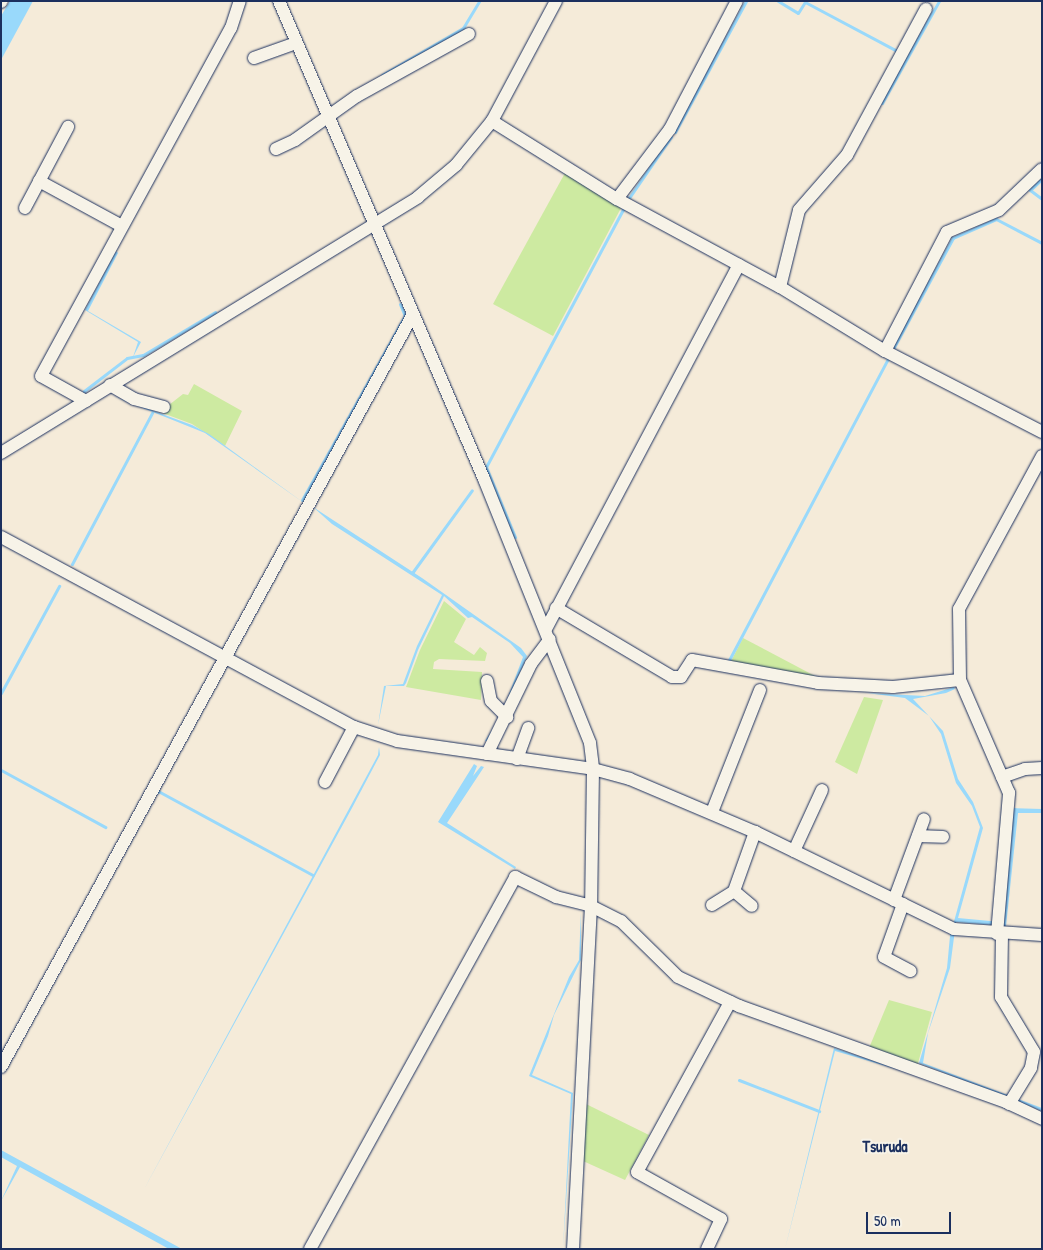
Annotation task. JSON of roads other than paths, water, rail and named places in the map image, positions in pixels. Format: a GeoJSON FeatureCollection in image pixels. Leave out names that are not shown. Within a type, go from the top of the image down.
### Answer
{"type":"FeatureCollection","features":[{"type":"Feature","properties":{"kind":"street"},"geometry":{"type":"LineString","coordinates":[[86,401],[41,376],[231,28],[239,1]]}},
{"type":"Feature","properties":{"kind":"street"},"geometry":{"type":"LineString","coordinates":[[279,1],[329,116],[372,224],[548,634],[590,743],[593,769],[591,906],[572,1249]]}},
{"type":"Feature","properties":{"kind":"street"},"geometry":{"type":"LineString","coordinates":[[1,453],[424,192],[456,165],[492,121],[556,1]]}},
{"type":"Feature","properties":{"kind":"street"},"geometry":{"type":"LineString","coordinates":[[617,199],[670,128],[737,1]]}},
{"type":"Feature","properties":{"kind":"street"},"geometry":{"type":"LineString","coordinates":[[780,287],[799,210],[847,155],[926,8]]}},
{"type":"Feature","properties":{"kind":"street"},"geometry":{"type":"LineString","coordinates":[[276,149],[295,140],[356,96],[469,34]]}},
{"type":"Feature","properties":{"kind":"street"},"geometry":{"type":"LineString","coordinates":[[254,58],[296,43]]}},
{"type":"Feature","properties":{"kind":"street"},"geometry":{"type":"LineString","coordinates":[[492,121],[617,199],[780,287],[885,351],[1042,432]]}},
{"type":"Feature","properties":{"kind":"street"},"geometry":{"type":"LineString","coordinates":[[25,208],[68,127]]}},
{"type":"Feature","properties":{"kind":"street"},"geometry":{"type":"LineString","coordinates":[[885,351],[947,232],[999,210],[1042,169]]}},
{"type":"Feature","properties":{"kind":"street"},"geometry":{"type":"LineString","coordinates":[[39,181],[122,226]]}},
{"type":"Feature","properties":{"kind":"street"},"geometry":{"type":"LineString","coordinates":[[487,754],[507,717],[531,664],[548,634],[556,608],[739,265]]}},
{"type":"Feature","properties":{"kind":"street"},"geometry":{"type":"LineString","coordinates":[[1,1066],[412,316]]}},
{"type":"Feature","properties":{"kind":"street"},"geometry":{"type":"LineString","coordinates":[[110,385],[134,399],[164,407]]}},
{"type":"Feature","properties":{"kind":"street"},"geometry":{"type":"LineString","coordinates":[[1009,1104],[1031,1068],[1034,1052],[1001,997],[999,934],[1009,793],[960,680],[960,609],[1042,456]]}},
{"type":"Feature","properties":{"kind":"street"},"geometry":{"type":"LineString","coordinates":[[1,537],[354,727],[397,740],[593,769],[630,779],[712,812],[954,929],[999,934],[1038,933]]}},
{"type":"Feature","properties":{"kind":"street"},"geometry":{"type":"LineString","coordinates":[[556,608],[672,677],[681,677],[692,660],[818,683],[892,687],[960,680]]}},
{"type":"Feature","properties":{"kind":"street"},"geometry":{"type":"LineString","coordinates":[[488,681],[491,701],[507,717]]}},
{"type":"Feature","properties":{"kind":"street"},"geometry":{"type":"LineString","coordinates":[[712,812],[760,690]]}},
{"type":"Feature","properties":{"kind":"street"},"geometry":{"type":"LineString","coordinates":[[325,782],[354,727]]}},
{"type":"Feature","properties":{"kind":"street"},"geometry":{"type":"LineString","coordinates":[[517,758],[528,728]]}},
{"type":"Feature","properties":{"kind":"street"},"geometry":{"type":"LineString","coordinates":[[1002,777],[1025,769],[1042,768]]}},
{"type":"Feature","properties":{"kind":"street"},"geometry":{"type":"LineString","coordinates":[[794,851],[822,790]]}},
{"type":"Feature","properties":{"kind":"street"},"geometry":{"type":"LineString","coordinates":[[910,971],[884,957],[924,819]]}},
{"type":"Feature","properties":{"kind":"street"},"geometry":{"type":"LineString","coordinates":[[712,905],[734,891],[755,832]]}},
{"type":"Feature","properties":{"kind":"street"},"geometry":{"type":"LineString","coordinates":[[918,836],[942,837]]}},
{"type":"Feature","properties":{"kind":"street"},"geometry":{"type":"LineString","coordinates":[[310,1249],[515,877],[556,897],[591,906],[621,921],[678,977],[730,1002],[1009,1104],[1042,1119]]}},
{"type":"Feature","properties":{"kind":"street"},"geometry":{"type":"LineString","coordinates":[[734,891],[752,906]]}},
{"type":"Feature","properties":{"kind":"street"},"geometry":{"type":"LineString","coordinates":[[707,1249],[721,1219],[637,1172],[730,1002]]}},
{"type":"Feature","properties":{"kind":"water"},"geometry":{"type":"Polygon","coordinates":[[[10,1],[33,1],[1,60],[1,16],[10,1]]]}},
{"type":"Feature","properties":{"kind":"water"},"geometry":{"type":"Polygon","coordinates":[[[116,251],[118,253],[88,311],[141,342],[133,357],[138,342],[85,310],[116,251]]]}},
{"type":"Feature","properties":{"kind":"water"},"geometry":{"type":"Polygon","coordinates":[[[113,396],[192,425],[209,434],[304,503],[205,433],[113,396]]]}},
{"type":"Feature","properties":{"kind":"water"},"geometry":{"type":"Polygon","coordinates":[[[313,507],[422,578],[521,648],[527,656],[491,742],[485,741],[500,718],[523,657],[510,643],[472,617],[468,618],[444,596],[418,650],[406,683],[404,686],[386,686],[378,725],[384,686],[403,684],[417,646],[442,595],[332,524],[313,507]]]}},
{"type":"Feature","properties":{"kind":"water"},"geometry":{"type":"Polygon","coordinates":[[[954,687],[955,689],[946,693],[913,699],[929,716],[905,698],[867,693],[925,696],[954,687]]]}},
{"type":"Feature","properties":{"kind":"water"},"geometry":{"type":"Polygon","coordinates":[[[929,716],[943,731],[958,779],[973,802],[983,828],[958,918],[1001,922],[1012,808],[1042,809],[1042,813],[1018,813],[1006,926],[956,922],[950,968],[928,1033],[923,1063],[1042,1108],[1042,1111],[919,1063],[947,968],[950,936],[980,827],[972,806],[956,783],[941,734],[929,716]]]}},
{"type":"Feature","properties":{"kind":"water"},"geometry":{"type":"Polygon","coordinates":[[[379,747],[380,755],[352,808],[142,1193],[378,755],[379,747]]]}},
{"type":"Feature","properties":{"kind":"water"},"geometry":{"type":"Polygon","coordinates":[[[474,764],[477,766],[473,776],[481,766],[484,767],[447,823],[516,867],[515,869],[438,822],[474,764]]]}},
{"type":"Feature","properties":{"kind":"water"},"geometry":{"type":"Polygon","coordinates":[[[581,912],[581,960],[554,1015],[548,1036],[532,1075],[573,1093],[563,1249],[571,1094],[529,1076],[569,977],[579,960],[581,912]]]}},
{"type":"Feature","properties":{"kind":"water"},"geometry":{"type":"Polygon","coordinates":[[[834,1048],[913,1074],[835,1051],[785,1249],[834,1048]]]}},
{"type":"Feature","properties":{"kind":"water"},"geometry":{"type":"Polygon","coordinates":[[[1,1150],[182,1249],[169,1249],[20,1167],[1,1201],[17,1166],[1,1157],[1,1150]]]}},
{"type":"Feature","properties":{"kind":"waterway"},"geometry":{"type":"LineString","coordinates":[[382,75],[463,28],[479,1]]}},
{"type":"Feature","properties":{"kind":"waterway"},"geometry":{"type":"LineString","coordinates":[[675,132],[746,1]]}},
{"type":"Feature","properties":{"kind":"waterway"},"geometry":{"type":"LineString","coordinates":[[778,1],[798,13],[805,2],[897,51]]}},
{"type":"Feature","properties":{"kind":"waterway"},"geometry":{"type":"LineString","coordinates":[[882,103],[939,1]]}},
{"type":"Feature","properties":{"kind":"waterway"},"geometry":{"type":"LineString","coordinates":[[629,198],[671,137]]}},
{"type":"Feature","properties":{"kind":"waterway"},"geometry":{"type":"LineString","coordinates":[[1042,179],[1030,190],[1042,199]]}},
{"type":"Feature","properties":{"kind":"waterway"},"geometry":{"type":"LineString","coordinates":[[515,537],[486,467],[623,209]]}},
{"type":"Feature","properties":{"kind":"waterway"},"geometry":{"type":"LineString","coordinates":[[894,347],[953,238],[996,219],[1042,243]]}},
{"type":"Feature","properties":{"kind":"waterway"},"geometry":{"type":"LineString","coordinates":[[302,500],[405,316],[400,304]]}},
{"type":"Feature","properties":{"kind":"waterway"},"geometry":{"type":"LineString","coordinates":[[84,391],[127,358],[143,355],[215,312]]}},
{"type":"Feature","properties":{"kind":"waterway"},"geometry":{"type":"LineString","coordinates":[[728,662],[888,359]]}},
{"type":"Feature","properties":{"kind":"waterway"},"geometry":{"type":"LineString","coordinates":[[72,564],[152,413]]}},
{"type":"Feature","properties":{"kind":"waterway"},"geometry":{"type":"LineString","coordinates":[[412,573],[472,490]]}},
{"type":"Feature","properties":{"kind":"waterway"},"geometry":{"type":"LineString","coordinates":[[1,693],[59,586]]}},
{"type":"Feature","properties":{"kind":"waterway"},"geometry":{"type":"LineString","coordinates":[[1,770],[105,827]]}},
{"type":"Feature","properties":{"kind":"waterway"},"geometry":{"type":"LineString","coordinates":[[156,793],[158,791],[313,875]]}},
{"type":"Feature","properties":{"kind":"waterway"},"geometry":{"type":"LineString","coordinates":[[739,1080],[819,1111]]}},
{"type":"Feature","properties":{"kind":"district","name":"Tsuruda"},"geometry":{"type":"Point","coordinates":[885,1146]}}]}
